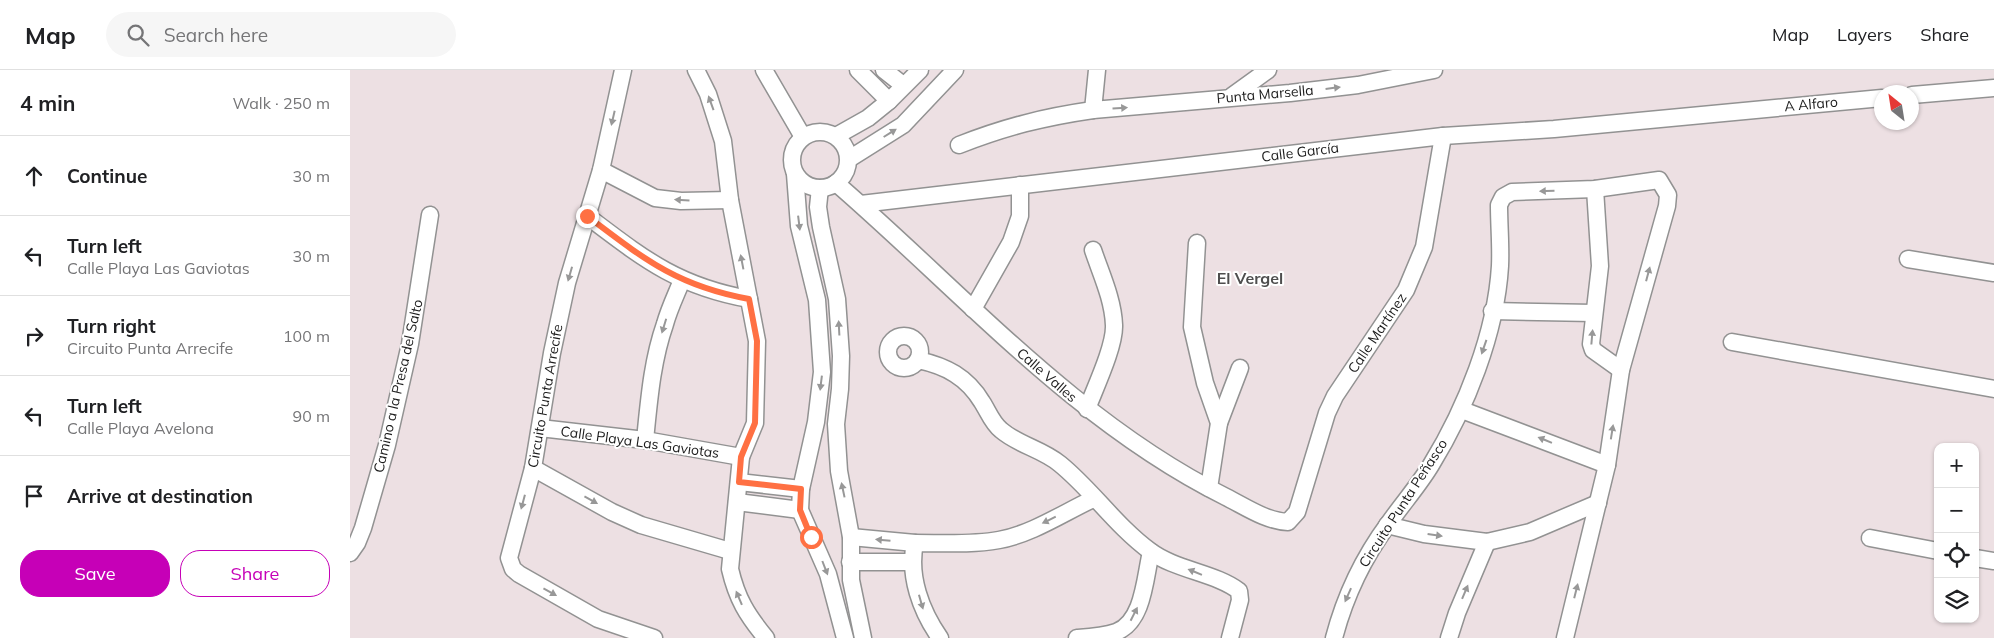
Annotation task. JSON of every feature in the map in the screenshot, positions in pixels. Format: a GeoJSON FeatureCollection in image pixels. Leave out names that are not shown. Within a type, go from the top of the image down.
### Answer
{"type":"FeatureCollection","features":[{"type":"Feature","properties":{"kind":"street","name":"Circuito Punta Arrecife"},"geometry":{"type":"LineString","coordinates":[[623,70],[601,170],[567,283],[552,353],[533,468],[510,552],[513,569],[598,619],[654,638]]}},
{"type":"Feature","properties":{"kind":"street"},"geometry":{"type":"LineString","coordinates":[[696,70],[720,125],[730,200],[757,341],[755,423],[741,457],[730,551],[730,569],[734,587],[744,611],[766,638]]}},
{"type":"Feature","properties":{"kind":"street"},"geometry":{"type":"LineString","coordinates":[[764,70],[803,137]]}},
{"type":"Feature","properties":{"kind":"street"},"geometry":{"type":"LineString","coordinates":[[858,70],[889,101]]}},
{"type":"Feature","properties":{"kind":"street"},"geometry":{"type":"LineString","coordinates":[[884,70],[903,85]]}},
{"type":"Feature","properties":{"kind":"street"},"geometry":{"type":"LineString","coordinates":[[836,136],[868,118],[889,101],[920,70]]}},
{"type":"Feature","properties":{"kind":"street"},"geometry":{"type":"LineString","coordinates":[[849,159],[903,124],[955,70]]}},
{"type":"Feature","properties":{"kind":"street"},"geometry":{"type":"LineString","coordinates":[[1093,110],[1097,70]]}},
{"type":"Feature","properties":{"kind":"street"},"geometry":{"type":"LineString","coordinates":[[1232,96],[1268,70]]}},
{"type":"Feature","properties":{"kind":"street","name":"Punta Marsella"},"geometry":{"type":"LineString","coordinates":[[959,145],[1003,128],[1047,117],[1093,110],[1161,105],[1232,96],[1290,93],[1358,85],[1434,70]]}},
{"type":"Feature","properties":{"kind":"street"},"geometry":{"type":"LineString","coordinates":[[1919,94],[1994,88]]}},
{"type":"Feature","properties":{"kind":"street","name":"A Alfaro"},"geometry":{"type":"LineString","coordinates":[[1740,110],[1874,99]]}},
{"type":"Feature","properties":{"kind":"street","name":"Calle García"},"geometry":{"type":"LineString","coordinates":[[861,204],[1443,136],[1554,128],[1740,110]]}},
{"type":"Feature","properties":{"kind":"street"},"geometry":{"type":"LineString","coordinates":[[795,174],[802,182],[820,188],[836,183],[843,176],[849,159],[845,146],[836,136],[820,132],[803,137],[796,145],[792,154],[799,226],[817,300],[822,372],[816,422],[801,489],[800,510],[828,574],[845,638]]}},
{"type":"Feature","properties":{"kind":"street","name":"Calle Martínez"},"geometry":{"type":"LineString","coordinates":[[1288,522],[1297,512],[1327,413],[1335,396],[1406,290],[1424,248],[1443,136]]}},
{"type":"Feature","properties":{"kind":"street"},"geometry":{"type":"LineString","coordinates":[[601,170],[654,198],[681,201],[730,200]]}},
{"type":"Feature","properties":{"kind":"street","name":"Circuito Punta Peñasco"},"geometry":{"type":"LineString","coordinates":[[1334,638],[1342,609],[1360,567],[1387,525],[1431,466],[1462,410],[1488,337],[1500,267],[1499,205],[1503,197],[1512,192],[1595,189],[1659,180],[1668,194],[1667,206],[1622,370],[1598,503],[1565,638]]}},
{"type":"Feature","properties":{"kind":"street","name":"Calle Valles"},"geometry":{"type":"LineString","coordinates":[[836,183],[1087,409],[1150,452],[1209,488],[1275,522],[1288,522]]}},
{"type":"Feature","properties":{"kind":"street"},"geometry":{"type":"LineString","coordinates":[[973,308],[1011,242],[1020,216],[1020,185]]}},
{"type":"Feature","properties":{"kind":"street"},"geometry":{"type":"LineString","coordinates":[[820,188],[818,207],[820,227],[837,299],[840,372],[836,440],[839,471],[851,538],[850,562],[856,610],[863,638]]}},
{"type":"Feature","properties":{"kind":"street"},"geometry":{"type":"LineString","coordinates":[[1595,189],[1601,245],[1591,344],[1592,350],[1622,370]]}},
{"type":"Feature","properties":{"kind":"street","name":"Camino a la Presa del Salto"},"geometry":{"type":"LineString","coordinates":[[350,553],[357,543],[363,528],[399,396],[417,306],[430,215]]}},
{"type":"Feature","properties":{"kind":"street"},"geometry":{"type":"LineString","coordinates":[[587,216],[636,253],[682,280],[726,295],[749,299]]}},
{"type":"Feature","properties":{"kind":"street"},"geometry":{"type":"LineString","coordinates":[[1197,243],[1192,327],[1205,383],[1219,423]]}},
{"type":"Feature","properties":{"kind":"street"},"geometry":{"type":"LineString","coordinates":[[1087,409],[1107,356],[1114,326],[1109,297],[1093,250]]}},
{"type":"Feature","properties":{"kind":"street"},"geometry":{"type":"LineString","coordinates":[[1908,259],[1994,273]]}},
{"type":"Feature","properties":{"kind":"street"},"geometry":{"type":"LineString","coordinates":[[645,440],[657,351],[664,325],[682,280]]}},
{"type":"Feature","properties":{"kind":"street"},"geometry":{"type":"LineString","coordinates":[[1492,311],[1594,313]]}},
{"type":"Feature","properties":{"kind":"street"},"geometry":{"type":"LineString","coordinates":[[1732,342],[1994,389]]}},
{"type":"Feature","properties":{"kind":"street"},"geometry":{"type":"LineString","coordinates":[[918,360],[932,363],[963,378],[982,401],[1000,430],[1044,452],[1074,477],[1093,498],[1151,552],[1193,572],[1233,586],[1239,591],[1240,600],[1230,638]]}},
{"type":"Feature","properties":{"kind":"street"},"geometry":{"type":"LineString","coordinates":[[1209,488],[1219,423],[1240,368]]}},
{"type":"Feature","properties":{"kind":"street"},"geometry":{"type":"LineString","coordinates":[[1462,410],[1606,465]]}},
{"type":"Feature","properties":{"kind":"street","name":"Calle Playa Las Gaviotas"},"geometry":{"type":"LineString","coordinates":[[540,428],[645,440],[741,457]]}},
{"type":"Feature","properties":{"kind":"street"},"geometry":{"type":"LineString","coordinates":[[533,468],[612,512],[641,525],[730,551]]}},
{"type":"Feature","properties":{"kind":"street"},"geometry":{"type":"LineString","coordinates":[[739,482],[801,489]]}},
{"type":"Feature","properties":{"kind":"street"},"geometry":{"type":"LineString","coordinates":[[851,538],[915,543],[973,544],[1000,540],[1026,531],[1093,498]]}},
{"type":"Feature","properties":{"kind":"street"},"geometry":{"type":"LineString","coordinates":[[737,502],[800,510]]}},
{"type":"Feature","properties":{"kind":"street"},"geometry":{"type":"LineString","coordinates":[[1387,525],[1424,534],[1487,542],[1530,532],[1598,503]]}},
{"type":"Feature","properties":{"kind":"street"},"geometry":{"type":"LineString","coordinates":[[1870,538],[1934,549]]}},
{"type":"Feature","properties":{"kind":"street"},"geometry":{"type":"LineString","coordinates":[[1449,638],[1457,612],[1487,542]]}},
{"type":"Feature","properties":{"kind":"street"},"geometry":{"type":"LineString","coordinates":[[915,543],[912,562],[920,603],[940,638]]}},
{"type":"Feature","properties":{"kind":"street"},"geometry":{"type":"LineString","coordinates":[[1077,638],[1117,632],[1127,626],[1138,608],[1151,552]]}},
{"type":"Feature","properties":{"kind":"street"},"geometry":{"type":"LineString","coordinates":[[1979,559],[1994,561]]}},
{"type":"Feature","properties":{"kind":"street"},"geometry":{"type":"LineString","coordinates":[[850,562],[912,562]]}},
{"type":"Feature","properties":{"kind":"district","name":"El Vergel"},"geometry":{"type":"Point","coordinates":[1250,278]}},
{"type":"Feature","properties":{"kind":"route"},"geometry":{"type":"LineString","coordinates":[[587,216],[656,267],[682,280],[726,295],[749,299],[757,341],[755,423],[741,457],[739,482],[801,489],[800,510],[811,537]]}}]}
